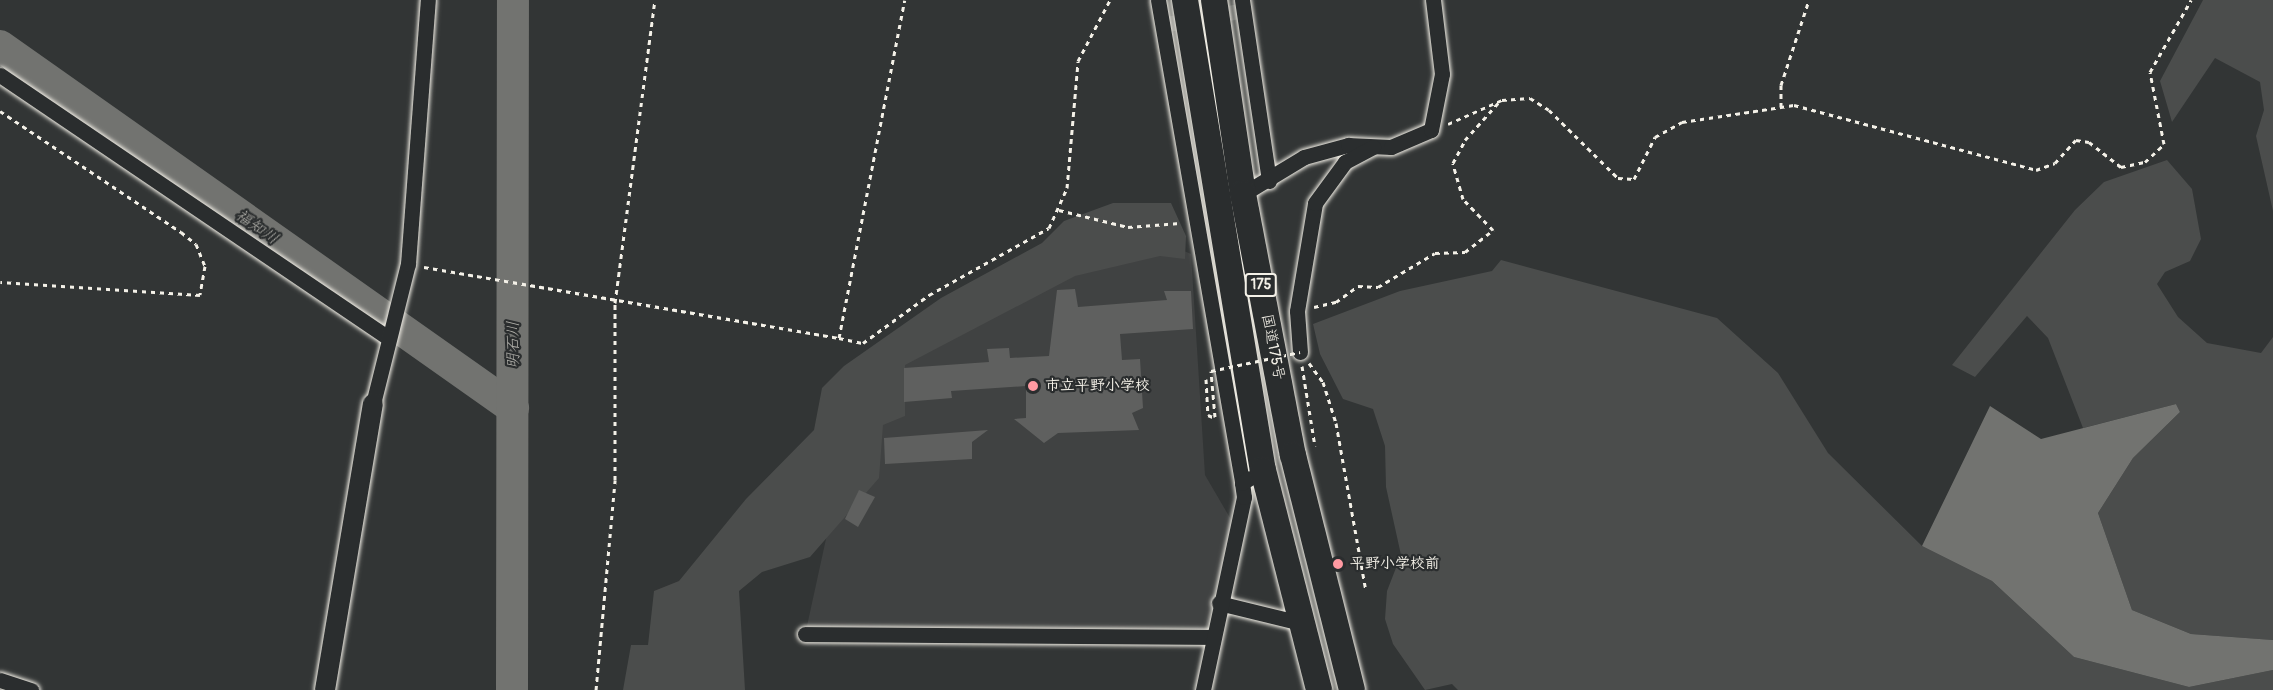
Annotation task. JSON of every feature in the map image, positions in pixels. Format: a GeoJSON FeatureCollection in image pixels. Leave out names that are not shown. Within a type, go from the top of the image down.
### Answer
{"type":"FeatureCollection","features":[{"type":"Feature","properties":{"kind":"highway","name":"国道175号"},"geometry":{"type":"LineString","coordinates":[[1185,0],[1252,477],[1301,623],[1319,690]]}},
{"type":"Feature","properties":{"kind":"highway","name":"国道175号"},"geometry":{"type":"LineString","coordinates":[[1214,0],[1243,194],[1293,455],[1352,690]]}},
{"type":"Feature","properties":{"kind":"street"},"geometry":{"type":"LineString","coordinates":[[325,690],[386,336],[408,264],[428,0]]}},
{"type":"Feature","properties":{"kind":"street"},"geometry":{"type":"LineString","coordinates":[[1158,0],[1252,477],[1244,497],[1211,637],[1203,690]]}},
{"type":"Feature","properties":{"kind":"street"},"geometry":{"type":"LineString","coordinates":[[1242,0],[1269,181]]}},
{"type":"Feature","properties":{"kind":"street"},"geometry":{"type":"LineString","coordinates":[[1243,194],[1269,181],[1304,157],[1348,145],[1391,147],[1431,130],[1442,74],[1433,0]]}},
{"type":"Feature","properties":{"kind":"street"},"geometry":{"type":"LineString","coordinates":[[0,75],[386,336]]}},
{"type":"Feature","properties":{"kind":"street"},"geometry":{"type":"LineString","coordinates":[[1300,352],[1297,311],[1315,203],[1345,162],[1374,146]]}},
{"type":"Feature","properties":{"kind":"street"},"geometry":{"type":"LineString","coordinates":[[1219,603],[1301,623]]}},
{"type":"Feature","properties":{"kind":"street"},"geometry":{"type":"LineString","coordinates":[[805,634],[1211,637]]}},
{"type":"Feature","properties":{"kind":"street"},"geometry":{"type":"LineString","coordinates":[[0,680],[31,690]]}},
{"type":"Feature","properties":{"kind":"path"},"geometry":{"type":"LineString","coordinates":[[596,690],[615,480],[615,303],[655,0]]}},
{"type":"Feature","properties":{"kind":"path"},"geometry":{"type":"LineString","coordinates":[[839,338],[904,0]]}},
{"type":"Feature","properties":{"kind":"path"},"geometry":{"type":"LineString","coordinates":[[408,264],[615,303],[839,338],[863,344],[929,295],[1049,228],[1067,188],[1078,61],[1110,0]]}},
{"type":"Feature","properties":{"kind":"path"},"geometry":{"type":"LineString","coordinates":[[1781,107],[1781,85],[1809,0]]}},
{"type":"Feature","properties":{"kind":"path"},"geometry":{"type":"LineString","coordinates":[[1431,130],[1502,99],[1530,98],[1550,110],[1618,178],[1634,179],[1655,137],[1682,122],[1794,105],[2036,171],[2055,163],[2076,140],[2089,142],[2121,168],[2145,162],[2164,144],[2150,72],[2191,0]]}},
{"type":"Feature","properties":{"kind":"path"},"geometry":{"type":"LineString","coordinates":[[1297,311],[1336,302],[1358,286],[1378,287],[1435,253],[1465,252],[1493,230],[1463,199],[1453,163],[1465,140],[1502,99]]}},
{"type":"Feature","properties":{"kind":"path"},"geometry":{"type":"LineString","coordinates":[[0,111],[181,231],[195,244],[205,266],[200,296],[0,282]]}},
{"type":"Feature","properties":{"kind":"path"},"geometry":{"type":"LineString","coordinates":[[1059,210],[1128,227],[1186,222]]}},
{"type":"Feature","properties":{"kind":"path"},"geometry":{"type":"LineString","coordinates":[[1215,417],[1211,371],[1300,352],[1323,382],[1336,423],[1366,591]]}},
{"type":"Feature","properties":{"kind":"shaded area"},"geometry":{"type":"Polygon","coordinates":[[[2203,0],[2273,0],[2273,211],[2256,136],[2264,110],[2260,82],[2215,58],[2172,122],[2160,81],[2203,0]]]}},
{"type":"Feature","properties":{"kind":"shaded area"},"geometry":{"type":"Polygon","coordinates":[[[2167,160],[2192,189],[2201,239],[2190,261],[2165,272],[2157,284],[2178,317],[2207,343],[2261,353],[2273,337],[2273,640],[2191,634],[2132,610],[2098,513],[2133,458],[2180,412],[2176,404],[2083,428],[2048,338],[2027,316],[1975,377],[1952,365],[2075,210],[2104,182],[2167,160]]]}},
{"type":"Feature","properties":{"kind":"shaded area"},"geometry":{"type":"Polygon","coordinates":[[[1113,203],[1171,203],[1186,236],[1185,259],[1160,256],[1075,276],[905,365],[905,416],[883,425],[879,478],[810,557],[762,572],[739,591],[745,690],[623,690],[631,645],[648,645],[654,591],[679,581],[746,499],[814,430],[822,388],[844,366],[941,298],[1042,243],[1064,221],[1113,203]]]}},
{"type":"Feature","properties":{"kind":"shaded area"},"geometry":{"type":"Polygon","coordinates":[[[1158,240],[1191,254],[1205,475],[1233,523],[1206,629],[807,626],[867,351],[1158,240]]]}},
{"type":"Feature","properties":{"kind":"shaded area"},"geometry":{"type":"Polygon","coordinates":[[[1501,260],[1717,318],[1778,373],[1828,453],[1922,546],[1992,581],[2074,657],[2189,687],[2273,670],[2273,690],[1458,690],[1452,684],[1425,690],[1393,644],[1385,619],[1387,591],[1401,555],[1386,487],[1385,446],[1373,409],[1343,399],[1320,354],[1313,324],[1400,291],[1492,271],[1501,260]]]}},
{"type":"Feature","properties":{"kind":"shaded area"},"geometry":{"type":"Polygon","coordinates":[[[2176,404],[2180,412],[2133,458],[2098,513],[2132,610],[2191,634],[2273,640],[2273,670],[2189,687],[2074,657],[1992,581],[1922,546],[1990,406],[2041,439],[2176,404]]]}},
{"type":"Feature","properties":{"kind":"building"},"geometry":{"type":"Polygon","coordinates":[[[1075,289],[1078,307],[1167,300],[1164,291],[1191,291],[1193,329],[1120,334],[1122,360],[1140,359],[1143,408],[1132,413],[1139,430],[1058,433],[1044,443],[1014,419],[1026,418],[1026,386],[951,391],[952,398],[904,402],[904,368],[989,362],[987,349],[1009,348],[1010,358],[1049,356],[1057,290],[1075,289]]]}},
{"type":"Feature","properties":{"kind":"building"},"geometry":{"type":"Polygon","coordinates":[[[988,430],[972,442],[972,459],[885,464],[884,438],[988,430]]]}},
{"type":"Feature","properties":{"kind":"building"},"geometry":{"type":"Polygon","coordinates":[[[859,490],[875,497],[858,527],[845,519],[859,490]]]}},
{"type":"Feature","properties":{"kind":"waterway","name":"明石川"},"geometry":{"type":"LineString","coordinates":[[512,690],[513,0]]}},
{"type":"Feature","properties":{"kind":"waterway","name":"福知川"},"geometry":{"type":"LineString","coordinates":[[0,46],[513,408]]}},
{"type":"Feature","properties":{"kind":"tunnel"},"geometry":{"type":"LineString","coordinates":[[1162,25],[1245,10]]}},
{"type":"Feature","properties":{"kind":"place","name":"市立平野小学校"},"geometry":{"type":"Point","coordinates":[1033,386]}},
{"type":"Feature","properties":{"kind":"place","name":"平野小学校前"},"geometry":{"type":"Point","coordinates":[1338,564]}}]}
